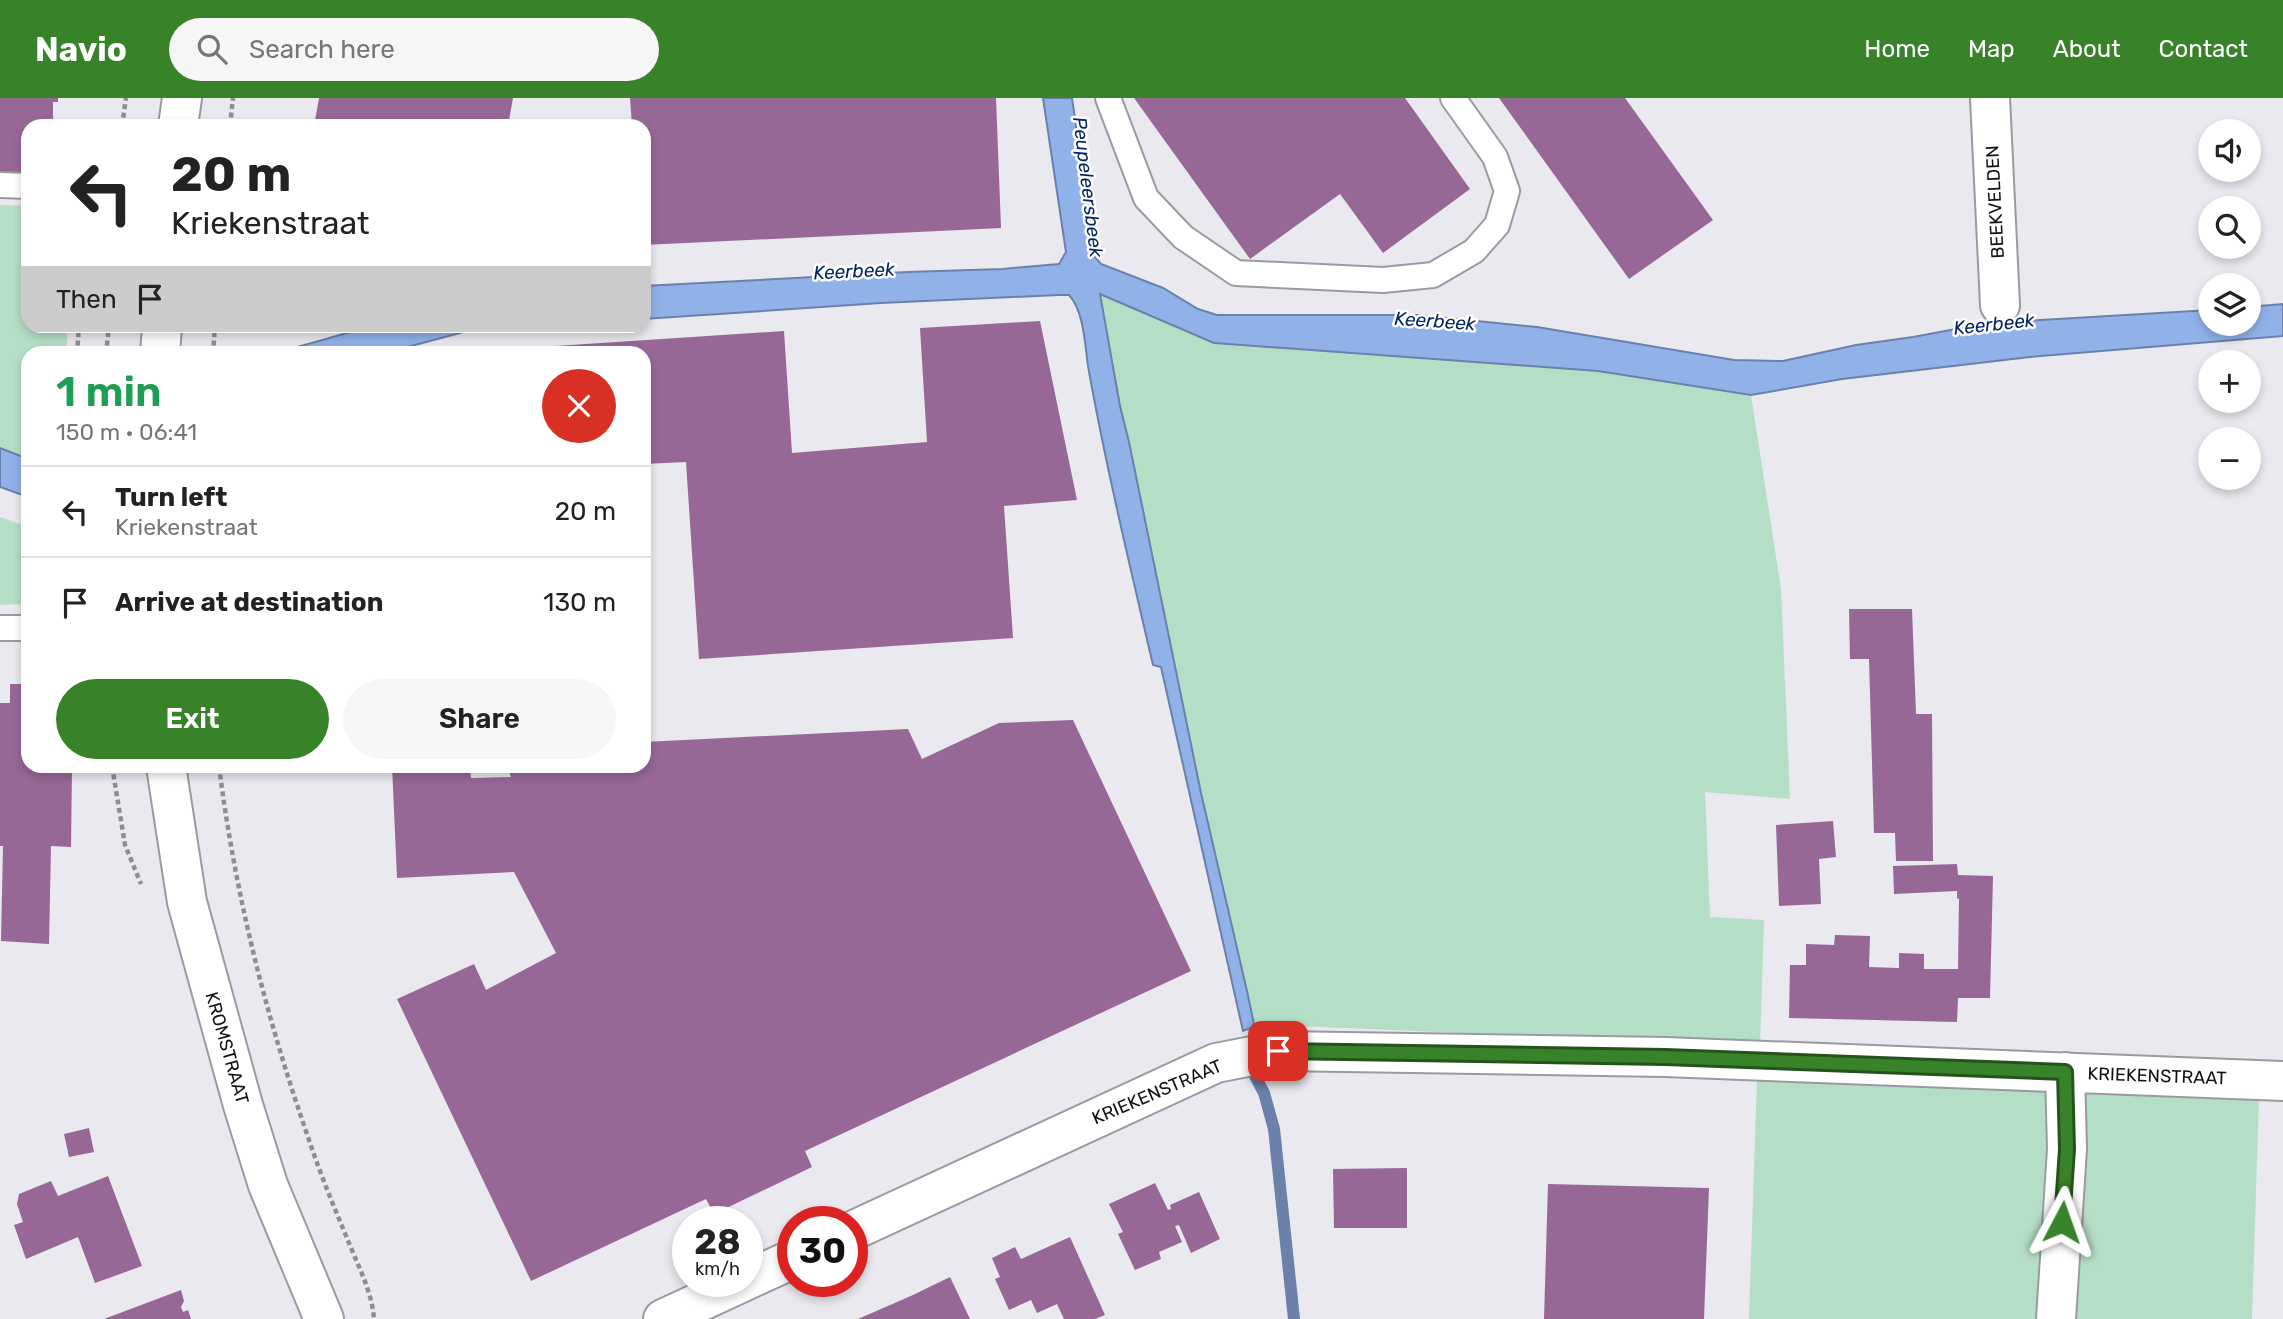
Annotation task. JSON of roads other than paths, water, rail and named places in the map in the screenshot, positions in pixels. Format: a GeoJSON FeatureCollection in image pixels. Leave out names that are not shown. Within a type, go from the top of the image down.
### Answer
{"type":"FeatureCollection","features":[{"type":"Feature","properties":{"kind":"street"},"geometry":{"type":"LineString","coordinates":[[179,119],[182,98]]}},
{"type":"Feature","properties":{"kind":"street","name":"BEEKVELDEN"},"geometry":{"type":"LineString","coordinates":[[1990,98],[2000,305]]}},
{"type":"Feature","properties":{"kind":"street","name":"KROMSTRAAT"},"geometry":{"type":"LineString","coordinates":[[167,773],[187,902],[235,1079],[268,1185],[324,1319]]}},
{"type":"Feature","properties":{"kind":"street","name":"KRIEKENSTRAAT"},"geometry":{"type":"LineString","coordinates":[[868,1224],[1216,1063],[1278,1051],[1665,1057],[2283,1081]]}},
{"type":"Feature","properties":{"kind":"street"},"geometry":{"type":"LineString","coordinates":[[2056,1319],[2067,1149],[2065,1072]]}},
{"type":"Feature","properties":{"kind":"street"},"geometry":{"type":"LineString","coordinates":[[663,1319],[710,1297]]}},
{"type":"Feature","properties":{"kind":"lane"},"geometry":{"type":"LineString","coordinates":[[1108,98],[1146,198],[1183,237],[1236,273],[1383,280],[1433,275],[1474,251],[1497,225],[1507,191],[1495,157],[1453,98]]}},
{"type":"Feature","properties":{"kind":"lane"},"geometry":{"type":"LineString","coordinates":[[0,186],[21,186]]}},
{"type":"Feature","properties":{"kind":"lane"},"geometry":{"type":"LineString","coordinates":[[0,628],[21,628]]}},
{"type":"Feature","properties":{"kind":"water","name":"Keerbeek"},"geometry":{"type":"Polygon","coordinates":[[[1043,98],[1072,98],[1095,257],[1101,264],[1163,288],[1198,309],[1217,315],[1418,315],[1537,327],[1734,360],[1783,361],[1856,345],[1988,323],[2198,311],[2198,336],[2261,336],[2261,306],[2283,304],[2283,336],[2030,357],[1842,379],[1751,395],[1598,371],[1214,343],[1100,294],[1120,406],[1201,793],[1254,1024],[1243,1031],[1161,667],[1153,665],[1127,554],[1095,404],[1081,319],[1069,295],[881,303],[651,319],[651,286],[1059,264],[1066,252],[1043,98]]]}},
{"type":"Feature","properties":{"kind":"water"},"geometry":{"type":"Polygon","coordinates":[[[347,333],[460,333],[411,346],[301,346],[347,333]]]}},
{"type":"Feature","properties":{"kind":"water"},"geometry":{"type":"Polygon","coordinates":[[[0,448],[21,456],[21,494],[0,487],[0,448]]]}},
{"type":"Feature","properties":{"kind":"waterway"},"geometry":{"type":"LineString","coordinates":[[1255,1076],[1264,1093],[1274,1129],[1294,1319]]}},
{"type":"Feature","properties":{"kind":"water label","name":"Peupeleersbeek"},"geometry":{"type":"Point","coordinates":[1088,187]}}]}
